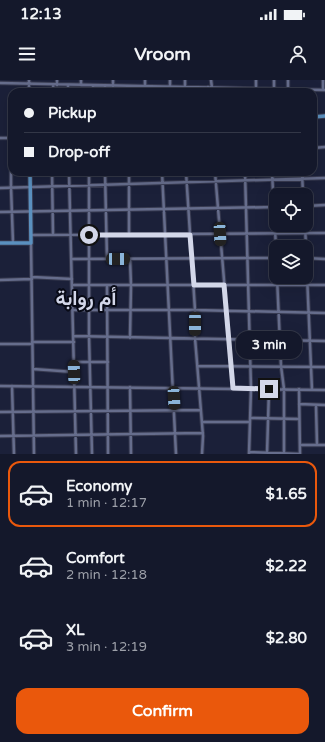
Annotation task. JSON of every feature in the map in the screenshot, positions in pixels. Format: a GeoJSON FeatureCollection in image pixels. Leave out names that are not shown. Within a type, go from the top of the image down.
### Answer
{"type":"FeatureCollection","features":[{"type":"Feature","properties":{"kind":"main road"},"geometry":{"type":"LineString","coordinates":[[0,243],[31,243],[30,176]]}},
{"type":"Feature","properties":{"kind":"street"},"geometry":{"type":"LineString","coordinates":[[29,80],[29,88]]}},
{"type":"Feature","properties":{"kind":"street"},"geometry":{"type":"LineString","coordinates":[[55,88],[57,80]]}},
{"type":"Feature","properties":{"kind":"street"},"geometry":{"type":"LineString","coordinates":[[81,80],[81,85]]}},
{"type":"Feature","properties":{"kind":"street"},"geometry":{"type":"LineString","coordinates":[[113,80],[113,86]]}},
{"type":"Feature","properties":{"kind":"street"},"geometry":{"type":"LineString","coordinates":[[145,80],[145,86]]}},
{"type":"Feature","properties":{"kind":"street"},"geometry":{"type":"LineString","coordinates":[[170,80],[170,87]]}},
{"type":"Feature","properties":{"kind":"street"},"geometry":{"type":"LineString","coordinates":[[183,87],[185,80]]}},
{"type":"Feature","properties":{"kind":"street"},"geometry":{"type":"LineString","coordinates":[[0,83],[212,88],[212,80]]}},
{"type":"Feature","properties":{"kind":"street"},"geometry":{"type":"LineString","coordinates":[[323,80],[324,90]]}},
{"type":"Feature","properties":{"kind":"street"},"geometry":{"type":"LineString","coordinates":[[10,176],[13,243]]}},
{"type":"Feature","properties":{"kind":"street"},"geometry":{"type":"LineString","coordinates":[[52,176],[53,235]]}},
{"type":"Feature","properties":{"kind":"street"},"geometry":{"type":"LineString","coordinates":[[69,176],[76,454]]}},
{"type":"Feature","properties":{"kind":"street"},"geometry":{"type":"LineString","coordinates":[[89,176],[88,285],[92,454]]}},
{"type":"Feature","properties":{"kind":"street"},"geometry":{"type":"LineString","coordinates":[[105,176],[107,259]]}},
{"type":"Feature","properties":{"kind":"street"},"geometry":{"type":"LineString","coordinates":[[129,176],[129,235]]}},
{"type":"Feature","properties":{"kind":"street"},"geometry":{"type":"LineString","coordinates":[[162,176],[176,454]]}},
{"type":"Feature","properties":{"kind":"street"},"geometry":{"type":"LineString","coordinates":[[186,176],[194,285],[195,338],[203,433],[202,454]]}},
{"type":"Feature","properties":{"kind":"street"},"geometry":{"type":"LineString","coordinates":[[215,176],[233,388]]}},
{"type":"Feature","properties":{"kind":"street"},"geometry":{"type":"LineString","coordinates":[[245,176],[251,388],[249,453],[300,454],[299,389]]}},
{"type":"Feature","properties":{"kind":"street"},"geometry":{"type":"LineString","coordinates":[[273,176],[274,188]]}},
{"type":"Feature","properties":{"kind":"street"},"geometry":{"type":"LineString","coordinates":[[303,178],[303,188]]}},
{"type":"Feature","properties":{"kind":"street"},"geometry":{"type":"LineString","coordinates":[[0,188],[186,181],[325,178]]}},
{"type":"Feature","properties":{"kind":"street"},"geometry":{"type":"LineString","coordinates":[[313,206],[325,205]]}},
{"type":"Feature","properties":{"kind":"street"},"geometry":{"type":"LineString","coordinates":[[0,212],[269,207]]}},
{"type":"Feature","properties":{"kind":"street"},"geometry":{"type":"LineString","coordinates":[[305,233],[306,240]]}},
{"type":"Feature","properties":{"kind":"street"},"geometry":{"type":"LineString","coordinates":[[31,235],[325,233]]}},
{"type":"Feature","properties":{"kind":"street"},"geometry":{"type":"LineString","coordinates":[[275,234],[275,240]]}},
{"type":"Feature","properties":{"kind":"street"},"geometry":{"type":"LineString","coordinates":[[31,243],[34,454]]}},
{"type":"Feature","properties":{"kind":"street"},"geometry":{"type":"LineString","coordinates":[[72,259],[269,258]]}},
{"type":"Feature","properties":{"kind":"street"},"geometry":{"type":"LineString","coordinates":[[313,258],[325,259]]}},
{"type":"Feature","properties":{"kind":"street"},"geometry":{"type":"LineString","coordinates":[[130,259],[130,338]]}},
{"type":"Feature","properties":{"kind":"street"},"geometry":{"type":"LineString","coordinates":[[0,280],[32,278],[72,279]]}},
{"type":"Feature","properties":{"kind":"street"},"geometry":{"type":"LineString","coordinates":[[72,285],[325,285]]}},
{"type":"Feature","properties":{"kind":"street"},"geometry":{"type":"LineString","coordinates":[[106,285],[109,434],[108,454]]}},
{"type":"Feature","properties":{"kind":"street"},"geometry":{"type":"LineString","coordinates":[[278,285],[281,366],[284,389],[284,454]]}},
{"type":"Feature","properties":{"kind":"street"},"geometry":{"type":"LineString","coordinates":[[308,285],[312,390]]}},
{"type":"Feature","properties":{"kind":"street"},"geometry":{"type":"LineString","coordinates":[[73,310],[227,310],[325,312]]}},
{"type":"Feature","properties":{"kind":"street"},"geometry":{"type":"LineString","coordinates":[[73,336],[325,341]]}},
{"type":"Feature","properties":{"kind":"street"},"geometry":{"type":"LineString","coordinates":[[0,344],[74,342]]}},
{"type":"Feature","properties":{"kind":"street"},"geometry":{"type":"LineString","coordinates":[[74,362],[108,362]]}},
{"type":"Feature","properties":{"kind":"street"},"geometry":{"type":"LineString","coordinates":[[198,366],[325,367]]}},
{"type":"Feature","properties":{"kind":"street"},"geometry":{"type":"LineString","coordinates":[[33,369],[74,372]]}},
{"type":"Feature","properties":{"kind":"street"},"geometry":{"type":"LineString","coordinates":[[0,386],[200,387],[325,390]]}},
{"type":"Feature","properties":{"kind":"street"},"geometry":{"type":"LineString","coordinates":[[12,386],[14,454]]}},
{"type":"Feature","properties":{"kind":"street"},"geometry":{"type":"LineString","coordinates":[[130,387],[131,454]]}},
{"type":"Feature","properties":{"kind":"street"},"geometry":{"type":"LineString","coordinates":[[267,453],[269,389]]}},
{"type":"Feature","properties":{"kind":"street"},"geometry":{"type":"LineString","coordinates":[[299,404],[325,405]]}},
{"type":"Feature","properties":{"kind":"street"},"geometry":{"type":"LineString","coordinates":[[316,404],[318,445]]}},
{"type":"Feature","properties":{"kind":"street"},"geometry":{"type":"LineString","coordinates":[[0,412],[75,410],[201,410]]}},
{"type":"Feature","properties":{"kind":"street"},"geometry":{"type":"LineString","coordinates":[[250,418],[299,419]]}},
{"type":"Feature","properties":{"kind":"street"},"geometry":{"type":"LineString","coordinates":[[202,422],[250,422]]}},
{"type":"Feature","properties":{"kind":"street"},"geometry":{"type":"LineString","coordinates":[[0,436],[203,433]]}},
{"type":"Feature","properties":{"kind":"street"},"geometry":{"type":"LineString","coordinates":[[300,444],[325,445]]}},
{"type":"Feature","properties":{"kind":"district","name":"أم روابة"},"geometry":{"type":"Point","coordinates":[86,299]}},
{"type":"Feature","properties":{"kind":"route"},"geometry":{"type":"LineString","coordinates":[[89,235],[190,235],[194,285],[224,285],[230,339],[233,388],[269,389]]}}]}
